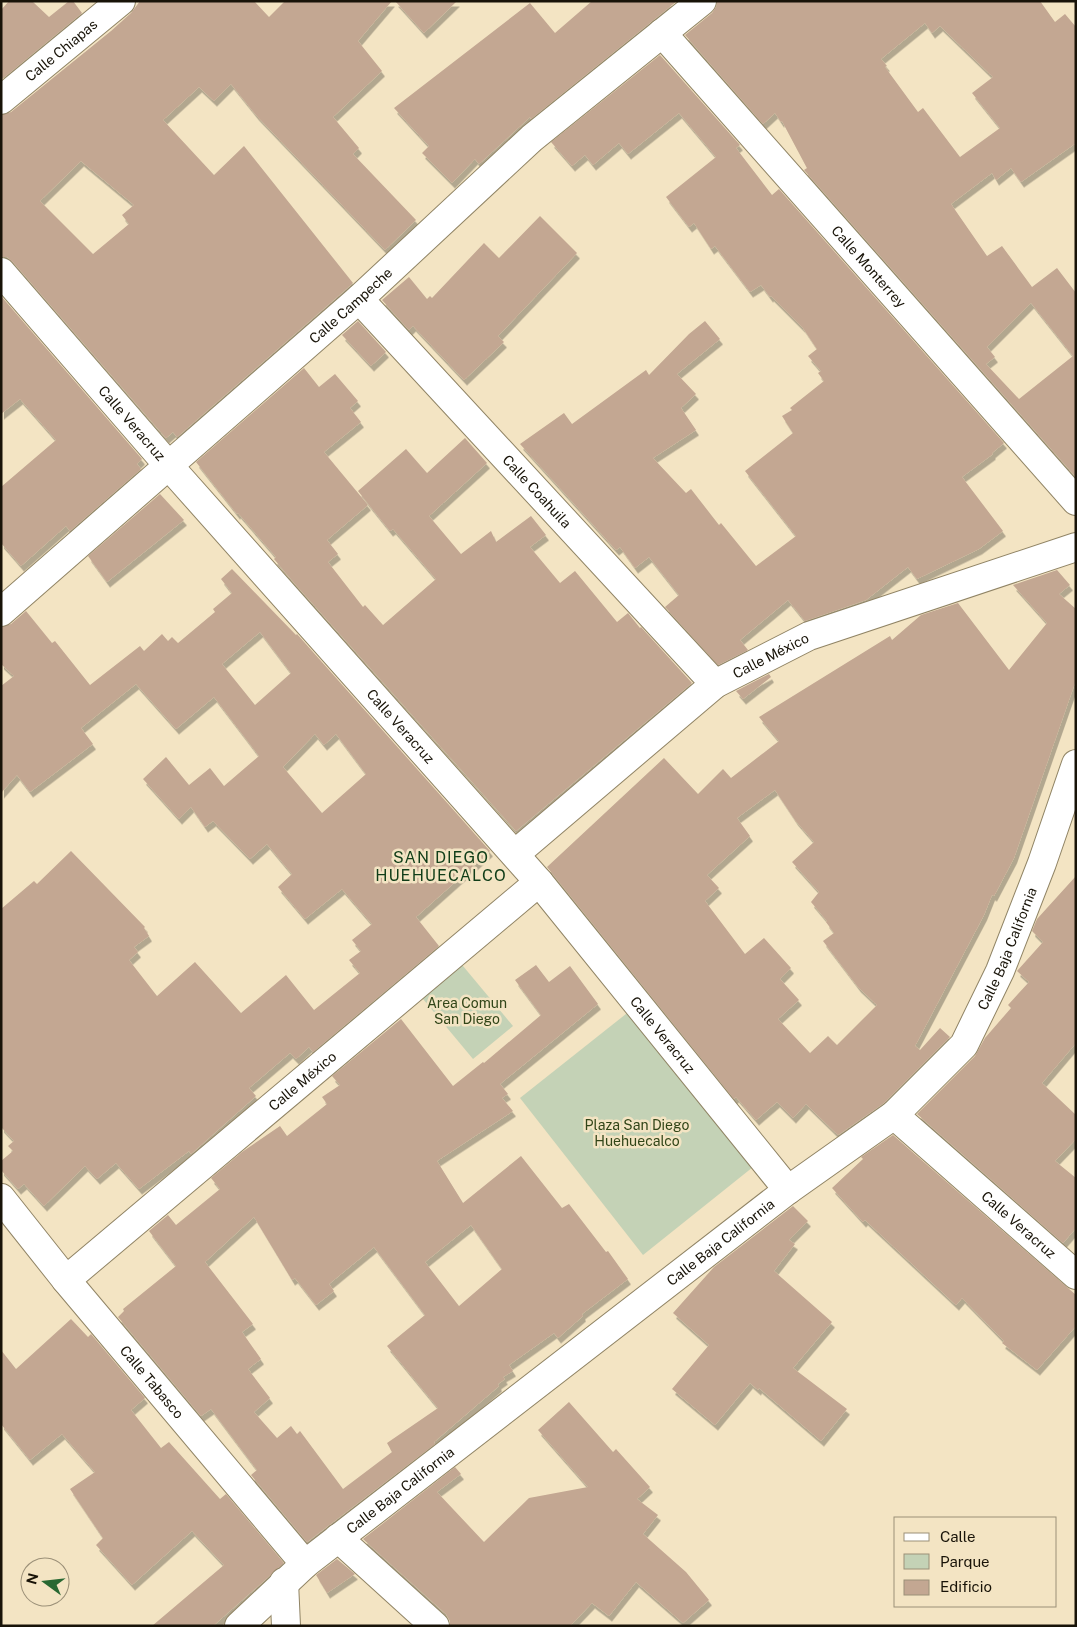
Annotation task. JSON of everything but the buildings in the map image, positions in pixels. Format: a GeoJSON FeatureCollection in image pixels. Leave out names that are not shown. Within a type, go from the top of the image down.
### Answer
{"type":"FeatureCollection","features":[{"type":"Feature","properties":{"kind":"street","name":"Calle Chiapas"},"geometry":{"type":"LineString","coordinates":[[1,100],[121,1]]}},
{"type":"Feature","properties":{"kind":"street","name":"Calle Campeche"},"geometry":{"type":"LineString","coordinates":[[1,612],[359,299],[532,138],[702,1]]}},
{"type":"Feature","properties":{"kind":"street","name":"Calle Monterrey"},"geometry":{"type":"LineString","coordinates":[[662,33],[1076,501]]}},
{"type":"Feature","properties":{"kind":"street","name":"Calle Veracruz"},"geometry":{"type":"LineString","coordinates":[[1,272],[169,466],[515,854],[788,1190]]}},
{"type":"Feature","properties":{"kind":"street","name":"Calle Coahuila"},"geometry":{"type":"LineString","coordinates":[[359,299],[715,684]]}},
{"type":"Feature","properties":{"kind":"street","name":"Calle México"},"geometry":{"type":"LineString","coordinates":[[515,854],[715,684],[809,636],[1076,547]]}},
{"type":"Feature","properties":{"kind":"street","name":"Calle Baja California"},"geometry":{"type":"LineString","coordinates":[[239,1626],[304,1564],[788,1190],[894,1115],[964,1045],[1000,971],[1042,863],[1076,764]]}},
{"type":"Feature","properties":{"kind":"street","name":"Calle México"},"geometry":{"type":"LineString","coordinates":[[66,1280],[539,882]]}},
{"type":"Feature","properties":{"kind":"street","name":"Calle Veracruz"},"geometry":{"type":"LineString","coordinates":[[894,1115],[1076,1276]]}},
{"type":"Feature","properties":{"kind":"street","name":"Calle Tabasco"},"geometry":{"type":"LineString","coordinates":[[1,1199],[66,1280],[304,1564]]}},
{"type":"Feature","properties":{"kind":"street"},"geometry":{"type":"LineString","coordinates":[[338,1538],[435,1626]]}},
{"type":"Feature","properties":{"kind":"street"},"geometry":{"type":"LineString","coordinates":[[284,1582],[286,1626]]}},
{"type":"Feature","properties":{"kind":"green space","name":"Area Comun San Diego"},"geometry":{"type":"Polygon","coordinates":[[[458,960],[513,1026],[473,1059],[418,993],[458,960]]]}},
{"type":"Feature","properties":{"kind":"green space","name":"Plaza San Diego Huehuecalco"},"geometry":{"type":"Polygon","coordinates":[[[631,1010],[753,1167],[643,1255],[520,1098],[631,1010]]]}},
{"type":"Feature","properties":{"kind":"district","name":"SAN DIEGO HUEHUECALCO"},"geometry":{"type":"Point","coordinates":[441,866]}}]}
